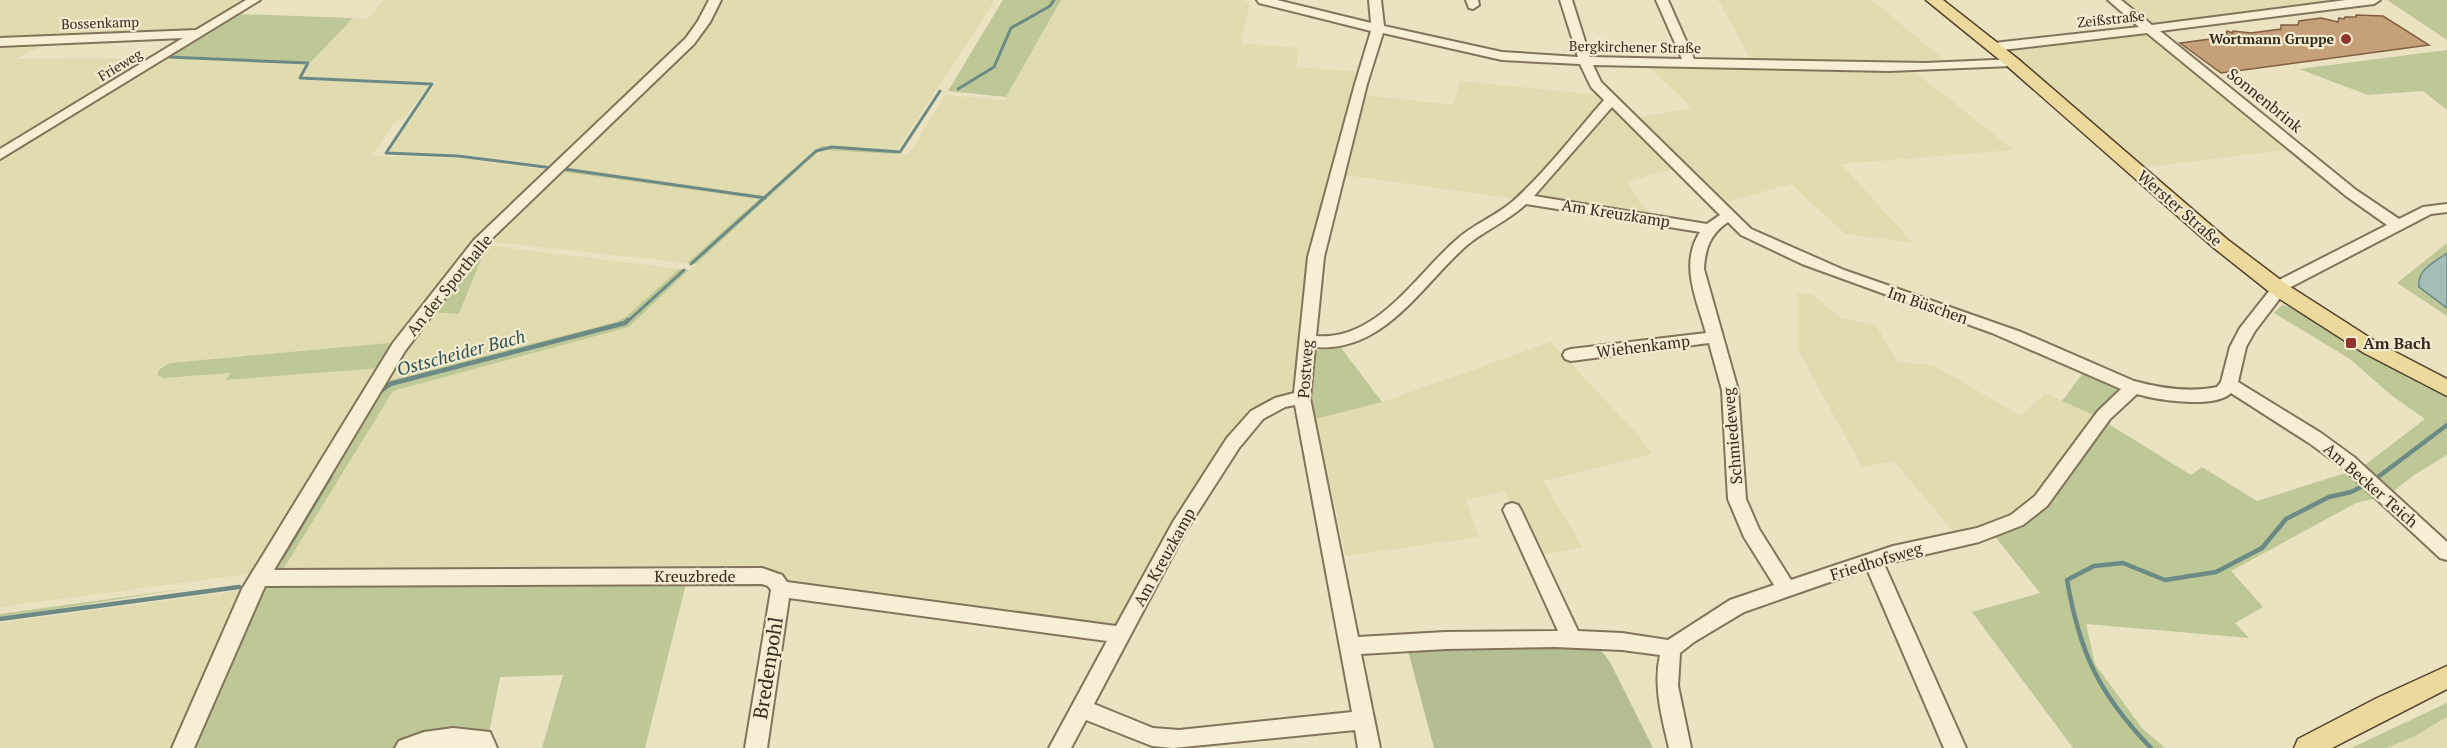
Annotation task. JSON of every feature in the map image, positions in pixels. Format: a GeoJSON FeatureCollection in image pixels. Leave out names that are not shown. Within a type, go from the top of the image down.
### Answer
{"type":"FeatureCollection","features":[{"type":"Feature","properties":{"kind":"main road","name":"Werster Straße"},"geometry":{"type":"LineString","coordinates":[[1934,0],[2012,62],[2221,244],[2279,289],[2371,348],[2447,388]]}},
{"type":"Feature","properties":{"kind":"main road"},"geometry":{"type":"LineString","coordinates":[[2307,748],[2447,677]]}},
{"type":"Feature","properties":{"kind":"street","name":"Frieweg"},"geometry":{"type":"LineString","coordinates":[[0,155],[254,0]]}},
{"type":"Feature","properties":{"kind":"street","name":"An der Sporthalle"},"geometry":{"type":"LineString","coordinates":[[183,748],[249,595],[399,347],[480,243],[690,41],[704,22],[715,0]]}},
{"type":"Feature","properties":{"kind":"street","name":"Bergkirchener Straße"},"geometry":{"type":"LineString","coordinates":[[1263,0],[1483,53],[1585,61],[1690,64],[1926,67],[2012,62]]}},
{"type":"Feature","properties":{"kind":"street"},"geometry":{"type":"LineString","coordinates":[[1375,0],[1378,29]]}},
{"type":"Feature","properties":{"kind":"street","name":"Im Büschen"},"geometry":{"type":"LineString","coordinates":[[1566,0],[1585,61],[1596,84],[1746,232],[1780,249],[1857,280],[1997,328],[2134,387],[2195,397],[2222,392],[2229,384]]}},
{"type":"Feature","properties":{"kind":"street"},"geometry":{"type":"LineString","coordinates":[[1662,0],[1690,64]]}},
{"type":"Feature","properties":{"kind":"street","name":"Sonnenbrink"},"geometry":{"type":"LineString","coordinates":[[2114,0],[2351,193],[2397,225]]}},
{"type":"Feature","properties":{"kind":"street","name":"Zeißstraße"},"geometry":{"type":"LineString","coordinates":[[1994,47],[2374,0]]}},
{"type":"Feature","properties":{"kind":"street","name":"Postweg"},"geometry":{"type":"LineString","coordinates":[[1369,748],[1302,398],[1316,256],[1361,84],[1378,29]]}},
{"type":"Feature","properties":{"kind":"street","name":"Bossenkamp"},"geometry":{"type":"LineString","coordinates":[[0,42],[201,34]]}},
{"type":"Feature","properties":{"kind":"street"},"geometry":{"type":"LineString","coordinates":[[1307,341],[1321,344],[1342,341],[1377,325],[1420,286],[1462,242],[1524,199],[1612,99]]}},
{"type":"Feature","properties":{"kind":"street","name":"Am Kreuzkamp"},"geometry":{"type":"LineString","coordinates":[[1524,199],[1708,229]]}},
{"type":"Feature","properties":{"kind":"street"},"geometry":{"type":"LineString","coordinates":[[2229,384],[2238,347],[2248,328],[2282,285],[2428,210],[2447,208]]}},
{"type":"Feature","properties":{"kind":"street"},"geometry":{"type":"LineString","coordinates":[[1708,229],[1729,216]]}},
{"type":"Feature","properties":{"kind":"street","name":"Schmiedeweg"},"geometry":{"type":"LineString","coordinates":[[1708,229],[1696,253],[1696,269],[1730,390],[1737,499],[1751,532],[1788,589]]}},
{"type":"Feature","properties":{"kind":"street","name":"Wiehenkamp"},"geometry":{"type":"LineString","coordinates":[[1571,355],[1714,337]]}},
{"type":"Feature","properties":{"kind":"street","name":"Am Becker Teich"},"geometry":{"type":"LineString","coordinates":[[2229,384],[2315,438],[2371,483],[2447,553]]}},
{"type":"Feature","properties":{"kind":"street","name":"Friedhofsweg"},"geometry":{"type":"LineString","coordinates":[[1671,649],[1687,636],[1737,606],[1893,553],[1979,535],[2017,519],[2041,501],[2104,415],[2134,387]]}},
{"type":"Feature","properties":{"kind":"street","name":"Am Kreuzkamp"},"geometry":{"type":"LineString","coordinates":[[1060,748],[1179,527],[1233,443],[1257,415],[1281,402],[1302,398]]}},
{"type":"Feature","properties":{"kind":"street"},"geometry":{"type":"LineString","coordinates":[[1512,510],[1572,639]]}},
{"type":"Feature","properties":{"kind":"street"},"geometry":{"type":"LineString","coordinates":[[1873,561],[1955,748]]}},
{"type":"Feature","properties":{"kind":"street","name":"Kreuzbrede"},"geometry":{"type":"LineString","coordinates":[[261,578],[762,576],[775,580],[781,589],[1121,636]]}},
{"type":"Feature","properties":{"kind":"street","name":"Bredenpohl"},"geometry":{"type":"LineString","coordinates":[[756,748],[781,589]]}},
{"type":"Feature","properties":{"kind":"street"},"geometry":{"type":"LineString","coordinates":[[1351,646],[1413,641],[1572,639],[1653,644],[1671,649],[1666,670],[1670,707],[1680,748]]}},
{"type":"Feature","properties":{"kind":"street"},"geometry":{"type":"LineString","coordinates":[[1082,709],[1152,737],[1179,739],[1363,720]]}},
{"type":"Feature","properties":{"kind":"street"},"geometry":{"type":"LineString","coordinates":[[406,748],[421,741],[474,738],[483,739],[486,748]]}},
{"type":"Feature","properties":{"kind":"shaded area"},"geometry":{"type":"Polygon","coordinates":[[[0,0],[249,0],[200,32],[0,40],[0,0]]]}},
{"type":"Feature","properties":{"kind":"shaded area"},"geometry":{"type":"Polygon","coordinates":[[[384,0],[713,0],[687,41],[556,166],[460,154],[389,152],[437,82],[304,77],[311,62],[353,18],[367,19],[384,0]]]}},
{"type":"Feature","properties":{"kind":"shaded area"},"geometry":{"type":"Polygon","coordinates":[[[718,0],[995,0],[897,150],[821,146],[764,196],[562,167],[692,42],[718,0]]]}},
{"type":"Feature","properties":{"kind":"shaded area"},"geometry":{"type":"Polygon","coordinates":[[[1061,0],[1241,0],[1250,2],[1241,43],[1300,48],[1296,67],[1358,72],[1314,256],[1292,390],[1252,413],[1117,626],[790,584],[281,573],[393,391],[629,327],[818,152],[830,150],[908,155],[945,95],[1004,100],[1061,0]]]}},
{"type":"Feature","properties":{"kind":"shaded area"},"geometry":{"type":"Polygon","coordinates":[[[1718,0],[1872,0],[1949,64],[1907,66],[2014,150],[1841,164],[1913,243],[1845,234],[1791,184],[1723,203],[1636,118],[1692,108],[1646,64],[1755,67],[1718,0]]]}},
{"type":"Feature","properties":{"kind":"shaded area"},"geometry":{"type":"Polygon","coordinates":[[[2116,0],[2353,0],[2151,28],[2116,0]]]}},
{"type":"Feature","properties":{"kind":"shaded area"},"geometry":{"type":"Polygon","coordinates":[[[2150,31],[2291,149],[2140,168],[2002,48],[2150,31]]]}},
{"type":"Feature","properties":{"kind":"shaded area"},"geometry":{"type":"Polygon","coordinates":[[[46,44],[15,59],[155,58],[0,151],[0,46],[46,44]]]}},
{"type":"Feature","properties":{"kind":"shaded area"},"geometry":{"type":"Polygon","coordinates":[[[168,58],[305,64],[298,80],[429,85],[406,116],[393,124],[372,156],[457,158],[552,170],[479,239],[399,342],[171,363],[160,369],[164,378],[232,373],[227,380],[382,368],[257,569],[248,574],[0,607],[0,159],[168,58]]]}},
{"type":"Feature","properties":{"kind":"shaded area"},"geometry":{"type":"Polygon","coordinates":[[[1460,81],[1600,95],[1603,103],[1517,199],[1344,175],[1363,95],[1453,105],[1460,81]]]}},
{"type":"Feature","properties":{"kind":"shaded area"},"geometry":{"type":"Polygon","coordinates":[[[1613,106],[1677,168],[1626,182],[1652,217],[1529,197],[1613,106]]]}},
{"type":"Feature","properties":{"kind":"shaded area"},"geometry":{"type":"Polygon","coordinates":[[[558,171],[759,199],[687,263],[486,241],[558,171]]]}},
{"type":"Feature","properties":{"kind":"shaded area"},"geometry":{"type":"Polygon","coordinates":[[[487,245],[679,269],[627,316],[616,322],[383,382],[430,312],[460,314],[487,245]]]}},
{"type":"Feature","properties":{"kind":"shaded area"},"geometry":{"type":"Polygon","coordinates":[[[1797,292],[1813,295],[1841,318],[1876,325],[1897,362],[1933,365],[2021,416],[2045,393],[2099,418],[2021,522],[1956,535],[1894,461],[1862,467],[1798,350],[1797,292]]]}},
{"type":"Feature","properties":{"kind":"shaded area"},"geometry":{"type":"Polygon","coordinates":[[[1551,342],[1639,436],[1652,454],[1543,481],[1583,547],[1537,556],[1505,491],[1466,500],[1479,537],[1346,556],[1315,419],[1382,402],[1551,342]]]}},
{"type":"Feature","properties":{"kind":"shaded area"},"geometry":{"type":"Polygon","coordinates":[[[245,590],[175,748],[0,748],[0,623],[245,590]]]}},
{"type":"Feature","properties":{"kind":"shaded area"},"geometry":{"type":"Polygon","coordinates":[[[2447,717],[2447,748],[2387,748],[2413,737],[2447,717]]]}},
{"type":"Feature","properties":{"kind":"green space"},"geometry":{"type":"Polygon","coordinates":[[[1003,0],[1061,0],[1006,97],[948,91],[1003,0]]]}},
{"type":"Feature","properties":{"kind":"green space"},"geometry":{"type":"Polygon","coordinates":[[[2387,0],[2447,0],[2447,40],[2387,0]]]}},
{"type":"Feature","properties":{"kind":"green space"},"geometry":{"type":"Polygon","coordinates":[[[238,14],[353,18],[311,62],[171,56],[238,14]]]}},
{"type":"Feature","properties":{"kind":"green space"},"geometry":{"type":"Polygon","coordinates":[[[2447,50],[2447,110],[2423,91],[2368,95],[2299,69],[2447,50]]]}},
{"type":"Feature","properties":{"kind":"green space"},"geometry":{"type":"Polygon","coordinates":[[[821,146],[897,150],[895,154],[825,150],[818,152],[696,264],[687,263],[759,199],[558,171],[562,167],[764,196],[821,146]]]}},
{"type":"Feature","properties":{"kind":"green space"},"geometry":{"type":"Polygon","coordinates":[[[2447,243],[2447,253],[2422,271],[2419,287],[2447,308],[2447,316],[2397,283],[2447,243]]]}},
{"type":"Feature","properties":{"kind":"green space"},"geometry":{"type":"Polygon","coordinates":[[[482,245],[487,245],[459,314],[430,312],[482,245]]]}},
{"type":"Feature","properties":{"kind":"green space"},"geometry":{"type":"Polygon","coordinates":[[[679,269],[689,270],[629,327],[393,391],[281,573],[269,571],[383,382],[616,322],[627,316],[679,269]]]}},
{"type":"Feature","properties":{"kind":"green space"},"geometry":{"type":"Polygon","coordinates":[[[2282,305],[2295,308],[2358,349],[2447,395],[2447,455],[2414,475],[2389,495],[2356,503],[2231,571],[2263,607],[2235,623],[2249,638],[2086,624],[2095,664],[2142,728],[2165,748],[2073,748],[1972,612],[2040,593],[1994,535],[2008,530],[2098,417],[2062,401],[2086,369],[2131,388],[2099,418],[2191,475],[2202,467],[2257,501],[2361,468],[2425,419],[2391,395],[2350,359],[2274,313],[2282,305]]]}},
{"type":"Feature","properties":{"kind":"green space"},"geometry":{"type":"Polygon","coordinates":[[[399,342],[382,368],[226,380],[231,373],[164,378],[157,375],[160,369],[170,363],[399,342]]]}},
{"type":"Feature","properties":{"kind":"green space"},"geometry":{"type":"Polygon","coordinates":[[[1339,345],[1382,402],[1315,419],[1310,402],[1312,352],[1339,345]]]}},
{"type":"Feature","properties":{"kind":"green space"},"geometry":{"type":"Polygon","coordinates":[[[687,580],[645,748],[542,748],[563,675],[500,677],[488,738],[403,748],[189,748],[255,595],[273,582],[687,580]]]}},
{"type":"Feature","properties":{"kind":"green space"},"geometry":{"type":"Polygon","coordinates":[[[189,588],[0,618],[0,614],[189,588]]]}},
{"type":"Feature","properties":{"kind":"green space"},"geometry":{"type":"Polygon","coordinates":[[[1597,645],[1610,662],[1653,748],[1434,748],[1407,647],[1597,645]]]}},
{"type":"Feature","properties":{"kind":"green space"},"geometry":{"type":"Polygon","coordinates":[[[2447,703],[2447,717],[2413,737],[2387,748],[2351,748],[2447,703]]]}},
{"type":"Feature","properties":{"kind":"water"},"geometry":{"type":"Polygon","coordinates":[[[2447,253],[2447,308],[2419,287],[2419,281],[2424,271],[2432,263],[2447,253]]]}},
{"type":"Feature","properties":{"kind":"building"},"geometry":{"type":"Polygon","coordinates":[[[2356,15],[2383,16],[2429,45],[2221,73],[2180,43],[2226,37],[2227,31],[2251,33],[2281,29],[2281,25],[2298,25],[2299,21],[2321,18],[2338,22],[2339,18],[2356,17],[2356,15]]]}},
{"type":"Feature","properties":{"kind":"waterway","name":"Ostscheider Bach"},"geometry":{"type":"LineString","coordinates":[[958,89],[994,67],[1011,28],[1050,6],[1054,0]]}},
{"type":"Feature","properties":{"kind":"waterway"},"geometry":{"type":"LineString","coordinates":[[169,57],[308,63],[300,78],[432,84],[386,153],[458,156],[553,168]]}},
{"type":"Feature","properties":{"kind":"waterway","name":"Ostscheider Bach"},"geometry":{"type":"LineString","coordinates":[[764,198],[816,151],[832,147],[900,152],[940,91]]}},
{"type":"Feature","properties":{"kind":"waterway"},"geometry":{"type":"LineString","coordinates":[[564,169],[764,198]]}},
{"type":"Feature","properties":{"kind":"waterway","name":"Ostscheider Bach"},"geometry":{"type":"LineString","coordinates":[[691,264],[764,198]]}},
{"type":"Feature","properties":{"kind":"waterway","name":"Ostscheider Bach"},"geometry":{"type":"LineString","coordinates":[[627,322],[684,270]]}},
{"type":"Feature","properties":{"kind":"waterway","name":"Ostscheider Bach"},"geometry":{"type":"LineString","coordinates":[[381,391],[390,384],[625,323],[628,320]]}},
{"type":"Feature","properties":{"kind":"waterway"},"geometry":{"type":"LineString","coordinates":[[2374,480],[2447,425]]}},
{"type":"Feature","properties":{"kind":"waterway","name":"Ostscheider Bach"},"geometry":{"type":"LineString","coordinates":[[282,557],[331,475]]}},
{"type":"Feature","properties":{"kind":"waterway"},"geometry":{"type":"LineString","coordinates":[[2151,748],[2118,709],[2094,672],[2078,630],[2067,580],[2094,566],[2123,563],[2165,580],[2216,572],[2262,548],[2286,519],[2329,497],[2351,492],[2365,485]]}},
{"type":"Feature","properties":{"kind":"waterway","name":"Ostscheider Bach"},"geometry":{"type":"LineString","coordinates":[[0,619],[239,587]]}},
{"type":"Feature","properties":{"kind":"place","name":"Wortmann Gruppe"},"geometry":{"type":"Point","coordinates":[2346,39]}},
{"type":"Feature","properties":{"kind":"place","name":"Am Bach"},"geometry":{"type":"Point","coordinates":[2351,343]}}]}
